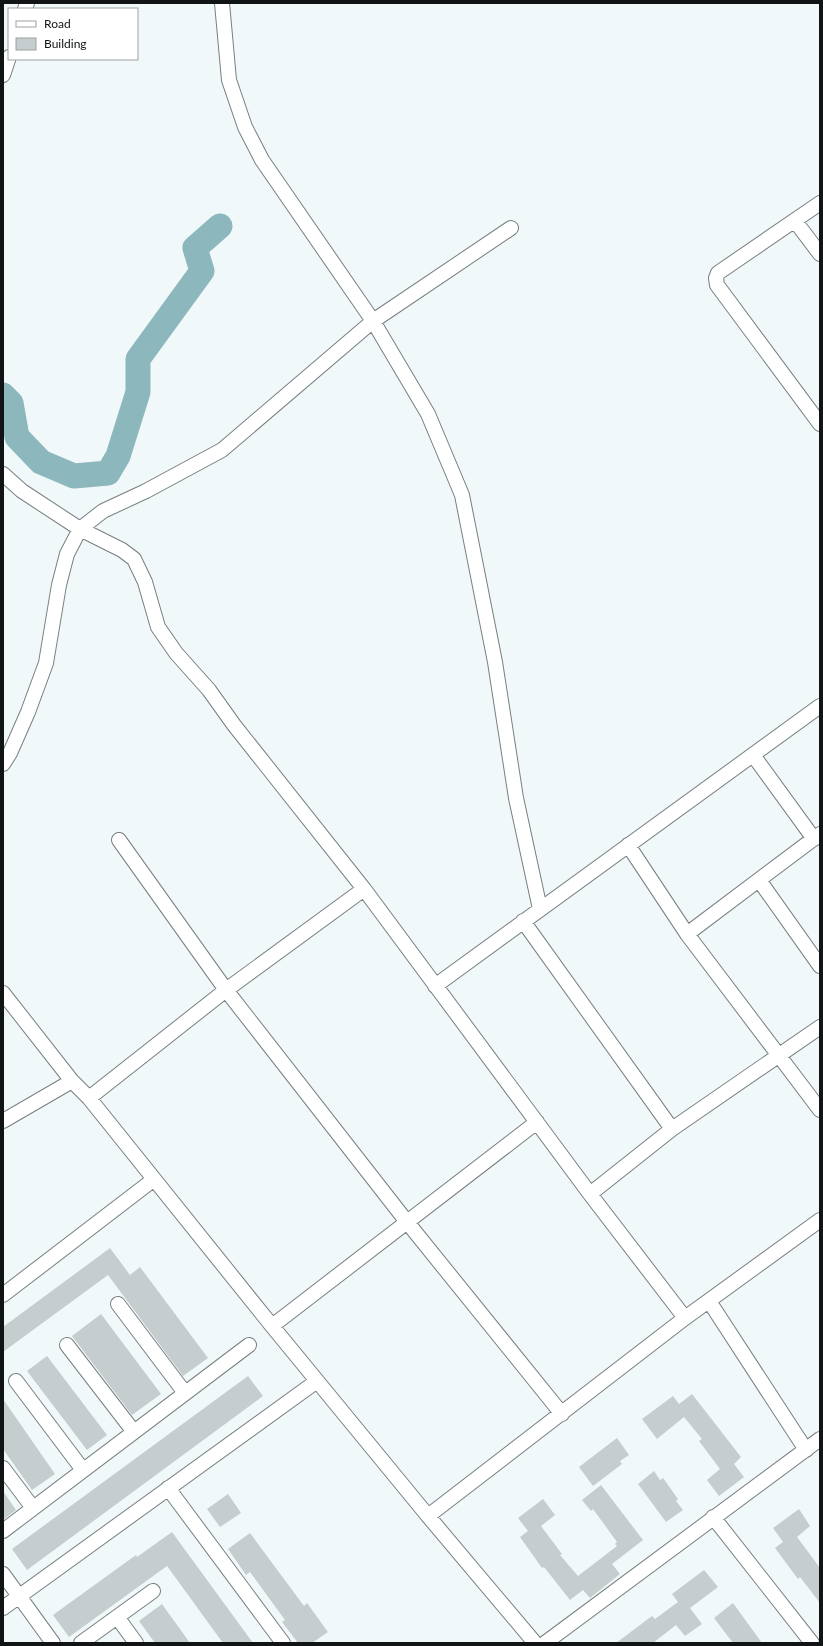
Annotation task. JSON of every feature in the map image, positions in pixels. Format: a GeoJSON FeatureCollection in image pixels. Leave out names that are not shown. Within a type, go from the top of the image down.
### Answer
{"type":"FeatureCollection","features":[{"type":"Feature","properties":{"kind":"street"},"geometry":{"type":"LineString","coordinates":[[222,3],[229,80],[245,127],[262,160],[373,321],[428,414],[462,495],[495,662],[516,798],[540,909]]}},
{"type":"Feature","properties":{"kind":"street"},"geometry":{"type":"LineString","coordinates":[[3,74],[8,60]]}},
{"type":"Feature","properties":{"kind":"street"},"geometry":{"type":"LineString","coordinates":[[820,203],[718,273],[716,278],[717,285],[820,424]]}},
{"type":"Feature","properties":{"kind":"street"},"geometry":{"type":"LineString","coordinates":[[795,221],[820,254]]}},
{"type":"Feature","properties":{"kind":"street"},"geometry":{"type":"LineString","coordinates":[[3,764],[10,753],[25,719],[46,663],[59,585],[67,554],[80,529],[103,512],[146,491],[222,450],[373,321],[510,228]]}},
{"type":"Feature","properties":{"kind":"street"},"geometry":{"type":"LineString","coordinates":[[3,474],[22,491],[80,529],[122,550],[134,559],[141,572],[158,627],[176,653],[209,690],[234,725],[364,889],[590,1194],[685,1318]]}},
{"type":"Feature","properties":{"kind":"street"},"geometry":{"type":"LineString","coordinates":[[435,986],[820,706]]}},
{"type":"Feature","properties":{"kind":"street"},"geometry":{"type":"LineString","coordinates":[[688,934],[817,836],[753,755]]}},
{"type":"Feature","properties":{"kind":"street"},"geometry":{"type":"LineString","coordinates":[[119,840],[226,990],[407,1222],[562,1414]]}},
{"type":"Feature","properties":{"kind":"street"},"geometry":{"type":"LineString","coordinates":[[628,845],[688,934],[820,1110]]}},
{"type":"Feature","properties":{"kind":"street"},"geometry":{"type":"LineString","coordinates":[[759,880],[820,966]]}},
{"type":"Feature","properties":{"kind":"street"},"geometry":{"type":"LineString","coordinates":[[89,1098],[226,990],[364,889]]}},
{"type":"Feature","properties":{"kind":"street"},"geometry":{"type":"LineString","coordinates":[[523,921],[672,1129]]}},
{"type":"Feature","properties":{"kind":"street"},"geometry":{"type":"LineString","coordinates":[[4,995],[72,1081],[89,1098],[153,1180],[317,1381],[535,1643]]}},
{"type":"Feature","properties":{"kind":"street"},"geometry":{"type":"LineString","coordinates":[[590,1194],[672,1129],[820,1026]]}},
{"type":"Feature","properties":{"kind":"street"},"geometry":{"type":"LineString","coordinates":[[3,1121],[72,1081]]}},
{"type":"Feature","properties":{"kind":"street"},"geometry":{"type":"LineString","coordinates":[[272,1326],[537,1122]]}},
{"type":"Feature","properties":{"kind":"street"},"geometry":{"type":"LineString","coordinates":[[3,1295],[153,1180]]}},
{"type":"Feature","properties":{"kind":"street"},"geometry":{"type":"LineString","coordinates":[[428,1516],[685,1318],[820,1220]]}},
{"type":"Feature","properties":{"kind":"street"},"geometry":{"type":"LineString","coordinates":[[709,1301],[806,1450]]}},
{"type":"Feature","properties":{"kind":"street"},"geometry":{"type":"LineString","coordinates":[[118,1304],[184,1393]]}},
{"type":"Feature","properties":{"kind":"street"},"geometry":{"type":"LineString","coordinates":[[67,1345],[134,1432]]}},
{"type":"Feature","properties":{"kind":"street"},"geometry":{"type":"LineString","coordinates":[[3,1530],[249,1345]]}},
{"type":"Feature","properties":{"kind":"street"},"geometry":{"type":"LineString","coordinates":[[16,1381],[83,1470]]}},
{"type":"Feature","properties":{"kind":"street"},"geometry":{"type":"LineString","coordinates":[[3,1608],[317,1381]]}},
{"type":"Feature","properties":{"kind":"street"},"geometry":{"type":"LineString","coordinates":[[545,1643],[820,1439]]}},
{"type":"Feature","properties":{"kind":"street"},"geometry":{"type":"LineString","coordinates":[[3,1468],[33,1508]]}},
{"type":"Feature","properties":{"kind":"street"},"geometry":{"type":"LineString","coordinates":[[168,1488],[283,1643]]}},
{"type":"Feature","properties":{"kind":"street"},"geometry":{"type":"LineString","coordinates":[[713,1517],[814,1639]]}},
{"type":"Feature","properties":{"kind":"street"},"geometry":{"type":"LineString","coordinates":[[3,1574],[53,1643]]}},
{"type":"Feature","properties":{"kind":"street"},"geometry":{"type":"LineString","coordinates":[[81,1643],[153,1591]]}},
{"type":"Feature","properties":{"kind":"street"},"geometry":{"type":"LineString","coordinates":[[117,1617],[136,1643]]}},
{"type":"Feature","properties":{"kind":"building"},"geometry":{"type":"Polygon","coordinates":[[[110,1248],[130,1275],[140,1267],[208,1358],[183,1376],[108,1275],[3,1352],[3,1327],[110,1248]]]}},
{"type":"Feature","properties":{"kind":"building"},"geometry":{"type":"Polygon","coordinates":[[[101,1314],[161,1394],[132,1415],[72,1336],[101,1314]]]}},
{"type":"Feature","properties":{"kind":"building"},"geometry":{"type":"Polygon","coordinates":[[[47,1356],[107,1435],[87,1450],[27,1371],[47,1356]]]}},
{"type":"Feature","properties":{"kind":"building"},"geometry":{"type":"Polygon","coordinates":[[[248,1376],[263,1396],[27,1570],[12,1549],[248,1376]]]}},
{"type":"Feature","properties":{"kind":"building"},"geometry":{"type":"Polygon","coordinates":[[[692,1394],[741,1457],[734,1464],[744,1477],[719,1496],[707,1480],[720,1469],[699,1441],[702,1439],[684,1417],[657,1439],[642,1419],[673,1396],[679,1404],[692,1394]]]}},
{"type":"Feature","properties":{"kind":"building"},"geometry":{"type":"Polygon","coordinates":[[[3,1399],[55,1474],[32,1490],[3,1449],[3,1399]]]}},
{"type":"Feature","properties":{"kind":"building"},"geometry":{"type":"Polygon","coordinates":[[[617,1438],[629,1455],[620,1461],[622,1464],[593,1486],[579,1467],[617,1438]]]}},
{"type":"Feature","properties":{"kind":"building"},"geometry":{"type":"Polygon","coordinates":[[[654,1471],[660,1480],[663,1478],[678,1499],[676,1501],[683,1510],[666,1522],[638,1484],[654,1471]]]}},
{"type":"Feature","properties":{"kind":"building"},"geometry":{"type":"Polygon","coordinates":[[[601,1485],[643,1540],[612,1564],[620,1574],[590,1598],[583,1590],[570,1600],[544,1567],[542,1568],[520,1537],[528,1531],[518,1518],[543,1499],[555,1515],[541,1526],[562,1554],[560,1555],[578,1576],[617,1546],[615,1544],[617,1542],[593,1509],[591,1511],[582,1500],[601,1485]]]}},
{"type":"Feature","properties":{"kind":"building"},"geometry":{"type":"Polygon","coordinates":[[[3,1491],[16,1510],[3,1520],[3,1491]]]}},
{"type":"Feature","properties":{"kind":"building"},"geometry":{"type":"Polygon","coordinates":[[[228,1494],[241,1513],[220,1527],[207,1509],[228,1494]]]}},
{"type":"Feature","properties":{"kind":"building"},"geometry":{"type":"Polygon","coordinates":[[[799,1509],[810,1526],[797,1537],[820,1568],[820,1603],[800,1577],[798,1579],[775,1548],[783,1542],[773,1528],[799,1509]]]}},
{"type":"Feature","properties":{"kind":"building"},"geometry":{"type":"Polygon","coordinates":[[[172,1532],[253,1643],[223,1643],[167,1566],[69,1637],[53,1615],[136,1555],[137,1557],[172,1532]]]}},
{"type":"Feature","properties":{"kind":"building"},"geometry":{"type":"Polygon","coordinates":[[[250,1533],[304,1606],[307,1603],[328,1632],[312,1643],[298,1643],[282,1622],[285,1620],[250,1572],[246,1575],[228,1549],[250,1533]]]}},
{"type":"Feature","properties":{"kind":"building"},"geometry":{"type":"Polygon","coordinates":[[[704,1570],[718,1587],[690,1608],[702,1624],[685,1636],[676,1625],[653,1643],[616,1643],[652,1616],[655,1619],[678,1602],[672,1594],[704,1570]]]}},
{"type":"Feature","properties":{"kind":"building"},"geometry":{"type":"Polygon","coordinates":[[[733,1603],[762,1643],[733,1643],[714,1618],[733,1603]]]}},
{"type":"Feature","properties":{"kind":"building"},"geometry":{"type":"Polygon","coordinates":[[[162,1604],[190,1643],[155,1643],[139,1621],[162,1604]]]}},
{"type":"Feature","properties":{"kind":"waterway"},"geometry":{"type":"LineString","coordinates":[[3,395],[11,403],[17,437],[41,462],[74,476],[108,473],[118,456],[138,392],[138,359],[202,271],[195,248],[220,226]]}}]}
